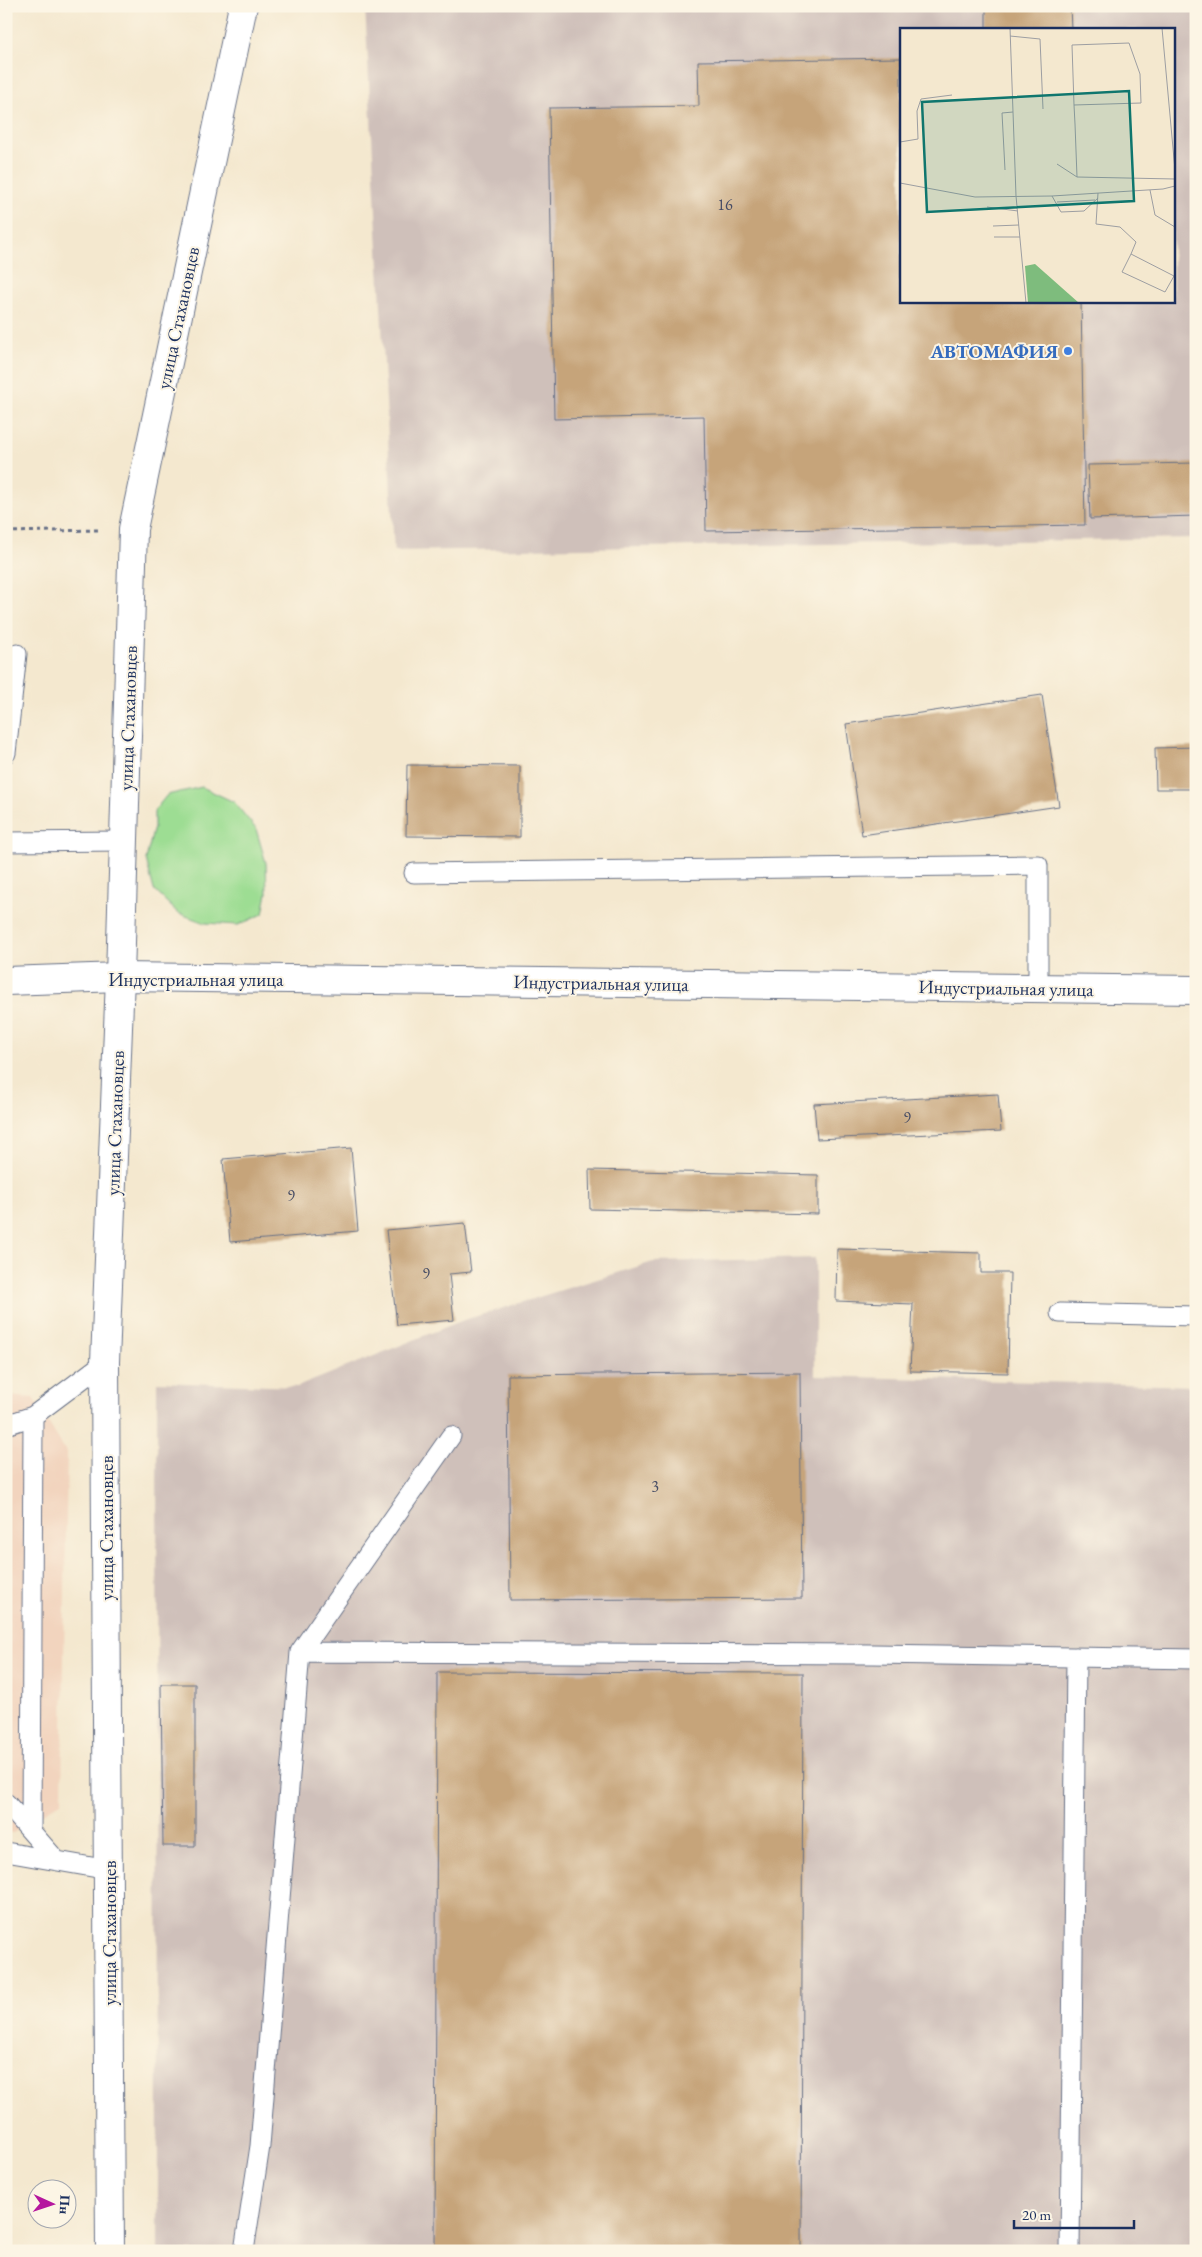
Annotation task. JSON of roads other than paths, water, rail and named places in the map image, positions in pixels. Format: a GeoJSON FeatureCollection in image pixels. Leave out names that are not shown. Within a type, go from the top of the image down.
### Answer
{"type":"FeatureCollection","features":[{"type":"Feature","properties":{"kind":"street","name":"улица Стахановцев"},"geometry":{"type":"LineString","coordinates":[[110,2251],[105,1362],[120,977],[133,529],[243,6]]}},
{"type":"Feature","properties":{"kind":"street","name":"Индустриальная улица"},"geometry":{"type":"LineString","coordinates":[[6,981],[120,977],[1196,990]]}},
{"type":"Feature","properties":{"kind":"lane"},"geometry":{"type":"LineString","coordinates":[[6,753],[17,654]]}},
{"type":"Feature","properties":{"kind":"lane"},"geometry":{"type":"LineString","coordinates":[[6,842],[124,841]]}},
{"type":"Feature","properties":{"kind":"lane"},"geometry":{"type":"LineString","coordinates":[[414,873],[1038,865],[1038,988]]}},
{"type":"Feature","properties":{"kind":"lane"},"geometry":{"type":"LineString","coordinates":[[1060,1313],[1196,1316]]}},
{"type":"Feature","properties":{"kind":"lane"},"geometry":{"type":"LineString","coordinates":[[6,1425],[33,1416],[105,1362]]}},
{"type":"Feature","properties":{"kind":"lane"},"geometry":{"type":"LineString","coordinates":[[31,1830],[33,1416]]}},
{"type":"Feature","properties":{"kind":"lane"},"geometry":{"type":"LineString","coordinates":[[244,2251],[260,2146],[300,1652],[451,1436]]}},
{"type":"Feature","properties":{"kind":"lane"},"geometry":{"type":"LineString","coordinates":[[300,1652],[873,1654],[1196,1659]]}},
{"type":"Feature","properties":{"kind":"lane"},"geometry":{"type":"LineString","coordinates":[[1070,2251],[1076,1657]]}},
{"type":"Feature","properties":{"kind":"lane"},"geometry":{"type":"LineString","coordinates":[[6,1803],[56,1860]]}},
{"type":"Feature","properties":{"kind":"lane"},"geometry":{"type":"LineString","coordinates":[[6,1852],[109,1870]]}},
{"type":"Feature","properties":{"kind":"place","name":"АВТОМАФИЯ"},"geometry":{"type":"Point","coordinates":[1068,351]}}]}
